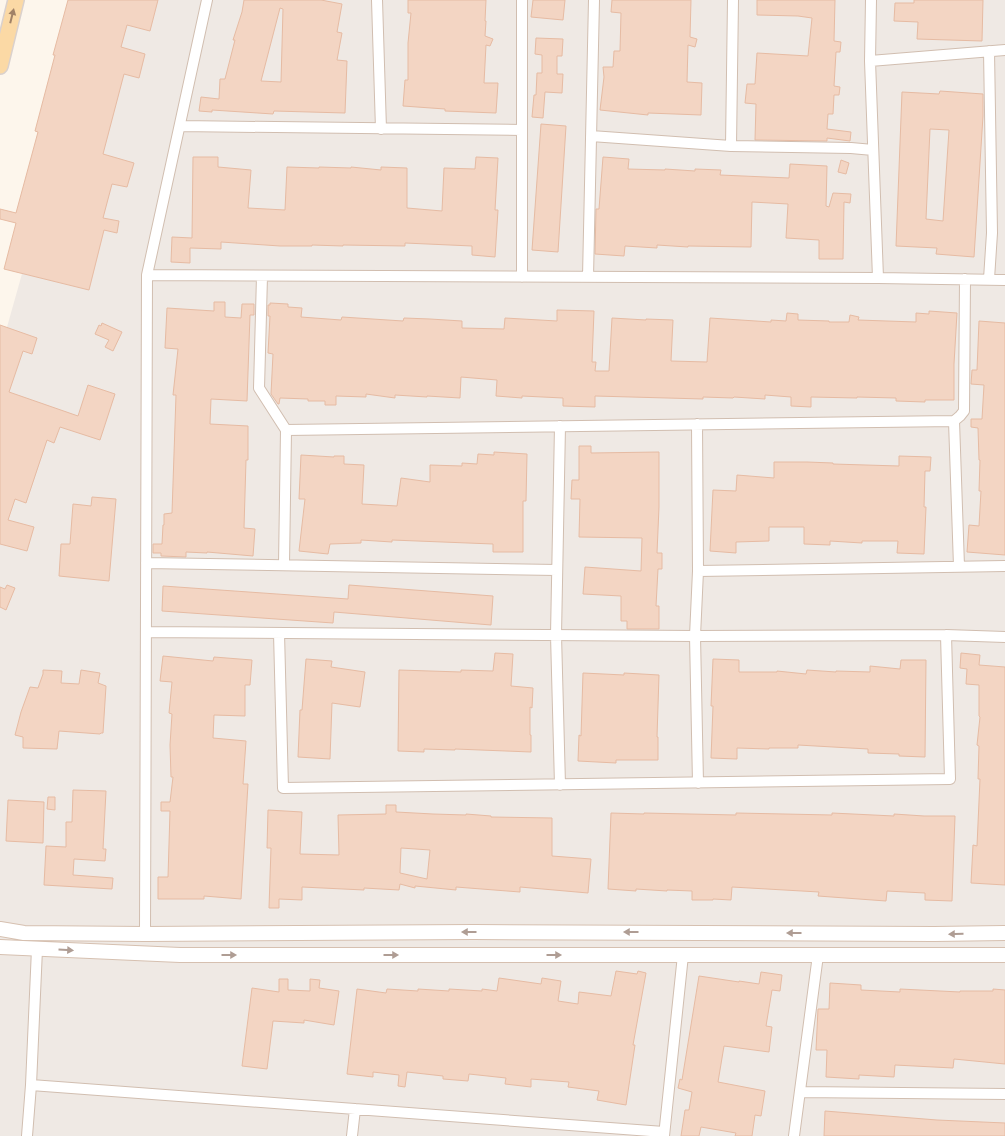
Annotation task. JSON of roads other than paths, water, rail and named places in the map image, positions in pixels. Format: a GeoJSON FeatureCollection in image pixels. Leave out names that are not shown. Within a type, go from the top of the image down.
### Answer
{"type":"FeatureCollection","features":[{"type":"Feature","properties":{"kind":"main road"},"geometry":{"type":"LineString","coordinates":[[0,66],[16,0]]}},
{"type":"Feature","properties":{"kind":"street"},"geometry":{"type":"LineString","coordinates":[[145,934],[147,275],[207,0]]}},
{"type":"Feature","properties":{"kind":"street"},"geometry":{"type":"LineString","coordinates":[[377,0],[380,128]]}},
{"type":"Feature","properties":{"kind":"street"},"geometry":{"type":"LineString","coordinates":[[522,0],[522,277]]}},
{"type":"Feature","properties":{"kind":"street"},"geometry":{"type":"LineString","coordinates":[[588,277],[594,0]]}},
{"type":"Feature","properties":{"kind":"street"},"geometry":{"type":"LineString","coordinates":[[731,146],[733,0]]}},
{"type":"Feature","properties":{"kind":"street"},"geometry":{"type":"LineString","coordinates":[[871,0],[870,60],[878,278]]}},
{"type":"Feature","properties":{"kind":"street"},"geometry":{"type":"LineString","coordinates":[[870,60],[1005,50]]}},
{"type":"Feature","properties":{"kind":"street"},"geometry":{"type":"LineString","coordinates":[[989,51],[992,233],[989,280]]}},
{"type":"Feature","properties":{"kind":"street"},"geometry":{"type":"LineString","coordinates":[[180,126],[522,130]]}},
{"type":"Feature","properties":{"kind":"street"},"geometry":{"type":"LineString","coordinates":[[591,136],[731,146],[873,150]]}},
{"type":"Feature","properties":{"kind":"street"},"geometry":{"type":"LineString","coordinates":[[147,275],[1005,280]]}},
{"type":"Feature","properties":{"kind":"street"},"geometry":{"type":"LineString","coordinates":[[262,276],[259,388],[286,430],[284,565]]}},
{"type":"Feature","properties":{"kind":"street"},"geometry":{"type":"LineString","coordinates":[[286,430],[954,421],[964,411],[964,279]]}},
{"type":"Feature","properties":{"kind":"street"},"geometry":{"type":"LineString","coordinates":[[954,421],[959,566]]}},
{"type":"Feature","properties":{"kind":"street"},"geometry":{"type":"LineString","coordinates":[[697,424],[698,571],[695,636],[698,784]]}},
{"type":"Feature","properties":{"kind":"street"},"geometry":{"type":"LineString","coordinates":[[560,426],[556,635],[560,785]]}},
{"type":"Feature","properties":{"kind":"street"},"geometry":{"type":"LineString","coordinates":[[146,563],[557,570]]}},
{"type":"Feature","properties":{"kind":"street"},"geometry":{"type":"LineString","coordinates":[[698,571],[1005,566]]}},
{"type":"Feature","properties":{"kind":"street"},"geometry":{"type":"LineString","coordinates":[[146,632],[695,636],[946,635],[1005,637]]}},
{"type":"Feature","properties":{"kind":"street"},"geometry":{"type":"LineString","coordinates":[[279,633],[283,788],[698,784],[950,779],[946,635]]}},
{"type":"Feature","properties":{"kind":"street"},"geometry":{"type":"LineString","coordinates":[[0,929],[24,933],[145,934],[464,932],[1005,933]]}},
{"type":"Feature","properties":{"kind":"street"},"geometry":{"type":"LineString","coordinates":[[0,947],[180,955],[1005,955]]}},
{"type":"Feature","properties":{"kind":"street"},"geometry":{"type":"LineString","coordinates":[[27,1136],[37,949]]}},
{"type":"Feature","properties":{"kind":"street"},"geometry":{"type":"LineString","coordinates":[[31,1085],[664,1134],[683,955]]}},
{"type":"Feature","properties":{"kind":"street"},"geometry":{"type":"LineString","coordinates":[[794,1136],[818,955]]}},
{"type":"Feature","properties":{"kind":"street"},"geometry":{"type":"LineString","coordinates":[[800,1092],[1005,1094]]}},
{"type":"Feature","properties":{"kind":"street"},"geometry":{"type":"LineString","coordinates":[[352,1136],[355,1109]]}}]}
